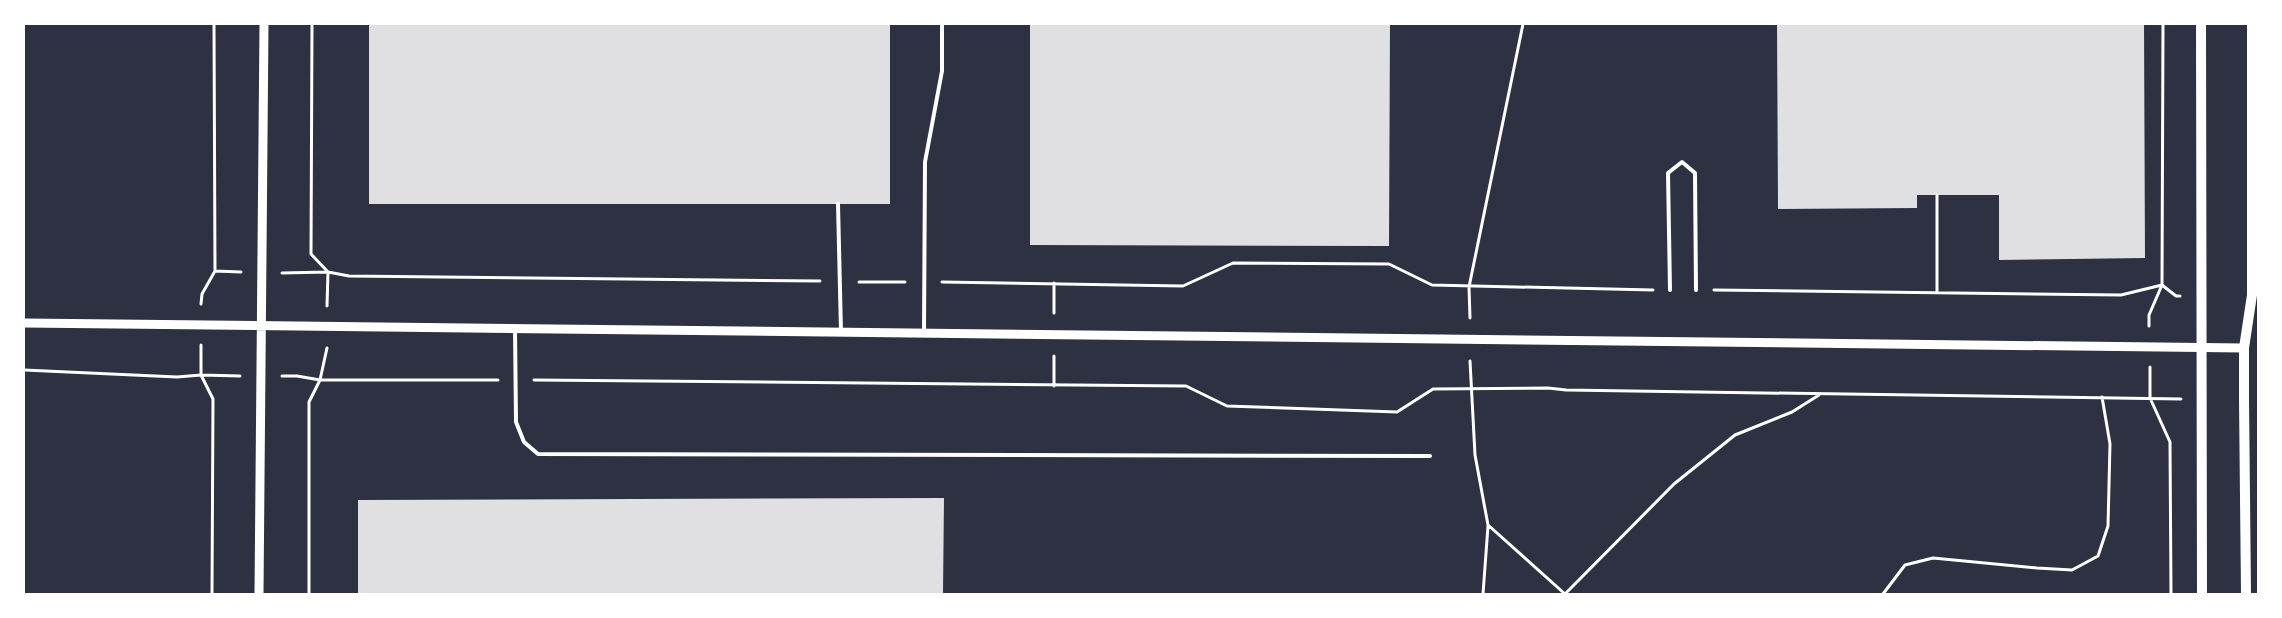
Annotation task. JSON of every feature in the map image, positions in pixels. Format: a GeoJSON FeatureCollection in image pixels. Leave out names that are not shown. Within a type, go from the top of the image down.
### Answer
{"type":"FeatureCollection","features":[{"type":"Feature","properties":{"kind":"main road"},"geometry":{"type":"LineString","coordinates":[[2201,24],[2202,594]]}},
{"type":"Feature","properties":{"kind":"main road"},"geometry":{"type":"LineString","coordinates":[[2246,594],[2244,348],[2252,295],[2252,24]]}},
{"type":"Feature","properties":{"kind":"street"},"geometry":{"type":"LineString","coordinates":[[259,594],[263,327],[264,24]]}},
{"type":"Feature","properties":{"kind":"street"},"geometry":{"type":"LineString","coordinates":[[24,323],[2244,348]]}},
{"type":"Feature","properties":{"kind":"lane"},"geometry":{"type":"LineString","coordinates":[[924,332],[925,162],[942,71],[942,24]]}},
{"type":"Feature","properties":{"kind":"lane"},"geometry":{"type":"LineString","coordinates":[[1670,290],[1668,173],[1682,162],[1695,173],[1696,290]]}},
{"type":"Feature","properties":{"kind":"lane"},"geometry":{"type":"LineString","coordinates":[[838,204],[841,332]]}},
{"type":"Feature","properties":{"kind":"lane"},"geometry":{"type":"LineString","coordinates":[[515,329],[514,380],[516,422],[524,442],[538,454],[1430,456]]}},
{"type":"Feature","properties":{"kind":"path"},"geometry":{"type":"LineString","coordinates":[[202,294],[215,271],[214,24]]}},
{"type":"Feature","properties":{"kind":"path"},"geometry":{"type":"LineString","coordinates":[[312,24],[311,254],[328,272],[327,288]]}},
{"type":"Feature","properties":{"kind":"path"},"geometry":{"type":"LineString","coordinates":[[1470,311],[1469,288],[1523,24]]}},
{"type":"Feature","properties":{"kind":"path"},"geometry":{"type":"LineString","coordinates":[[2149,315],[2162,285],[2163,24]]}},
{"type":"Feature","properties":{"kind":"path"},"geometry":{"type":"LineString","coordinates":[[1937,195],[1937,293]]}},
{"type":"Feature","properties":{"kind":"path"},"geometry":{"type":"LineString","coordinates":[[952,282],[1183,286],[1233,263],[1389,264],[1432,286],[1670,290]]}},
{"type":"Feature","properties":{"kind":"path"},"geometry":{"type":"LineString","coordinates":[[215,271],[234,272]]}},
{"type":"Feature","properties":{"kind":"path"},"geometry":{"type":"LineString","coordinates":[[300,273],[328,272],[349,276],[819,281]]}},
{"type":"Feature","properties":{"kind":"path"},"geometry":{"type":"LineString","coordinates":[[860,282],[896,282]]}},
{"type":"Feature","properties":{"kind":"path"},"geometry":{"type":"LineString","coordinates":[[1054,283],[1054,304]]}},
{"type":"Feature","properties":{"kind":"path"},"geometry":{"type":"LineString","coordinates":[[1696,290],[2121,295],[2162,285]]}},
{"type":"Feature","properties":{"kind":"path"},"geometry":{"type":"LineString","coordinates":[[2162,285],[2176,296]]}},
{"type":"Feature","properties":{"kind":"path"},"geometry":{"type":"LineString","coordinates":[[200,355],[201,375],[213,399],[212,594]]}},
{"type":"Feature","properties":{"kind":"path"},"geometry":{"type":"LineString","coordinates":[[309,594],[309,402],[320,380],[326,355]]}},
{"type":"Feature","properties":{"kind":"path"},"geometry":{"type":"LineString","coordinates":[[1054,363],[1054,386]]}},
{"type":"Feature","properties":{"kind":"path"},"geometry":{"type":"LineString","coordinates":[[24,370],[227,376]]}},
{"type":"Feature","properties":{"kind":"path"},"geometry":{"type":"LineString","coordinates":[[1470,371],[1475,454],[1488,525],[1483,594]]}},
{"type":"Feature","properties":{"kind":"path"},"geometry":{"type":"LineString","coordinates":[[297,376],[320,380],[1186,386],[1227,406],[1397,412],[1432,389],[1548,388],[1566,390],[1819,395],[2177,399]]}},
{"type":"Feature","properties":{"kind":"path"},"geometry":{"type":"LineString","coordinates":[[2150,378],[2150,398],[2170,442],[2171,594]]}},
{"type":"Feature","properties":{"kind":"path"},"geometry":{"type":"LineString","coordinates":[[1488,525],[1565,594],[1674,484],[1735,435],[1792,412],[1819,395]]}},
{"type":"Feature","properties":{"kind":"path"},"geometry":{"type":"LineString","coordinates":[[1882,594],[1905,566],[1933,558],[2072,570],[2098,556],[2108,526],[2110,444],[2102,397]]}},
{"type":"Feature","properties":{"kind":"building"},"geometry":{"type":"Polygon","coordinates":[[[369,24],[890,24],[890,204],[369,204],[369,24]]]}},
{"type":"Feature","properties":{"kind":"building"},"geometry":{"type":"Polygon","coordinates":[[[1030,24],[1390,24],[1389,246],[1030,245],[1030,24]]]}},
{"type":"Feature","properties":{"kind":"building"},"geometry":{"type":"Polygon","coordinates":[[[1777,24],[2144,24],[2145,258],[1999,260],[1999,195],[1917,195],[1917,208],[1778,209],[1777,24]]]}},
{"type":"Feature","properties":{"kind":"building"},"geometry":{"type":"Polygon","coordinates":[[[944,498],[943,594],[358,594],[358,500],[944,498]]]}}]}
